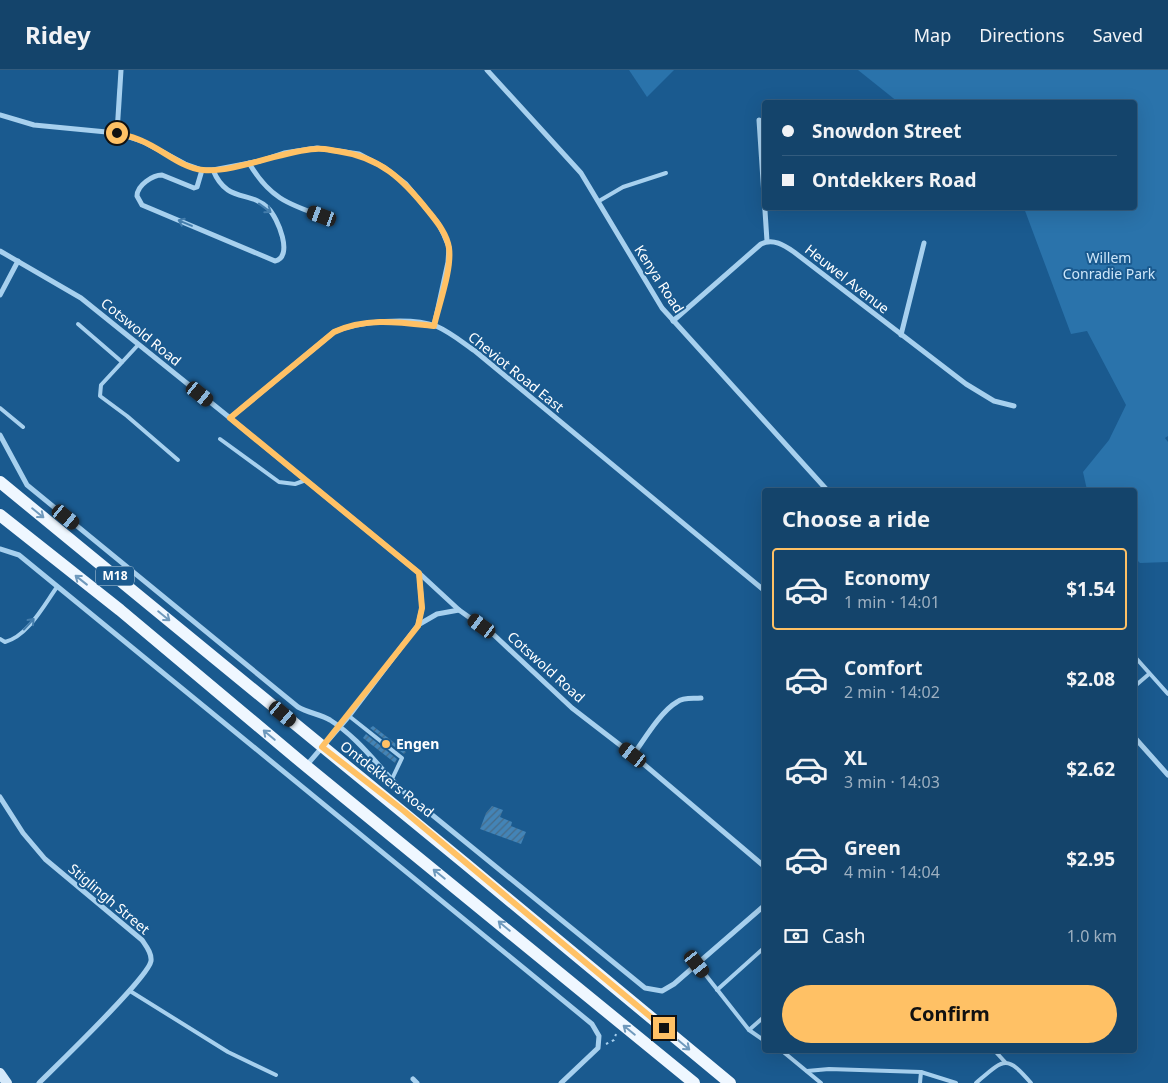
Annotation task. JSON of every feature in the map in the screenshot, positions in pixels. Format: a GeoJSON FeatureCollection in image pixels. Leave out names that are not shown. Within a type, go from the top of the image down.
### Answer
{"type":"FeatureCollection","features":[{"type":"Feature","properties":{"kind":"main road","name":"Ontdekkers Road"},"geometry":{"type":"LineString","coordinates":[[0,482],[322,747],[404,811],[730,1083]]}},
{"type":"Feature","properties":{"kind":"main road","name":"M18"},"geometry":{"type":"LineString","coordinates":[[0,515],[120,610],[306,766],[694,1083]]}},
{"type":"Feature","properties":{"kind":"street"},"geometry":{"type":"LineString","coordinates":[[117,133],[121,70]]}},
{"type":"Feature","properties":{"kind":"street","name":"Kenya Road"},"geometry":{"type":"LineString","coordinates":[[487,70],[572,160],[599,201],[654,296],[673,322],[825,488]]}},
{"type":"Feature","properties":{"kind":"street"},"geometry":{"type":"LineString","coordinates":[[0,114],[34,124],[117,133],[142,141],[186,164],[202,170],[213,170],[317,148],[359,154],[385,168],[406,184],[438,223],[449,247],[448,262],[434,326]]}},
{"type":"Feature","properties":{"kind":"street"},"geometry":{"type":"LineString","coordinates":[[759,120],[762,125]]}},
{"type":"Feature","properties":{"kind":"street"},"geometry":{"type":"LineString","coordinates":[[249,163],[259,181],[286,204],[322,216]]}},
{"type":"Feature","properties":{"kind":"street"},"geometry":{"type":"LineString","coordinates":[[202,170],[197,187],[194,188],[158,175],[140,187],[136,192],[136,196],[142,204],[275,261],[281,260],[284,257],[285,246],[272,213],[265,206],[222,186],[213,170]]}},
{"type":"Feature","properties":{"kind":"street"},"geometry":{"type":"LineString","coordinates":[[673,322],[762,244],[768,241],[766,210]]}},
{"type":"Feature","properties":{"kind":"street","name":"Heuwel Avenue"},"geometry":{"type":"LineString","coordinates":[[768,241],[789,249],[979,393],[994,401],[1014,406]]}},
{"type":"Feature","properties":{"kind":"street"},"geometry":{"type":"LineString","coordinates":[[901,335],[924,243]]}},
{"type":"Feature","properties":{"kind":"street","name":"Cotswold Road"},"geometry":{"type":"LineString","coordinates":[[0,250],[81,298],[230,418],[419,573],[459,610],[494,635],[572,708],[633,755],[762,864]]}},
{"type":"Feature","properties":{"kind":"street"},"geometry":{"type":"LineString","coordinates":[[0,295],[18,261]]}},
{"type":"Feature","properties":{"kind":"street","name":"Cheviot Road East"},"geometry":{"type":"LineString","coordinates":[[230,418],[334,332],[350,324],[372,322],[434,326],[452,334],[475,351],[762,589]]}},
{"type":"Feature","properties":{"kind":"street","name":"Ontdekkers Road"},"geometry":{"type":"LineString","coordinates":[[0,435],[27,486],[298,707],[329,719],[340,727],[375,759],[404,792],[636,983],[649,990],[662,991],[674,984],[697,964]]}},
{"type":"Feature","properties":{"kind":"street"},"geometry":{"type":"LineString","coordinates":[[0,549],[19,555],[596,1028],[600,1043],[595,1053],[562,1083]]}},
{"type":"Feature","properties":{"kind":"street"},"geometry":{"type":"LineString","coordinates":[[418,626],[422,608],[419,573]]}},
{"type":"Feature","properties":{"kind":"street"},"geometry":{"type":"LineString","coordinates":[[306,766],[349,716],[418,626],[437,614],[459,610]]}},
{"type":"Feature","properties":{"kind":"street"},"geometry":{"type":"LineString","coordinates":[[633,755],[668,710],[677,702],[685,699],[701,698]]}},
{"type":"Feature","properties":{"kind":"street"},"geometry":{"type":"LineString","coordinates":[[1137,740],[1168,775]]}},
{"type":"Feature","properties":{"kind":"street","name":"Stiglingh Street"},"geometry":{"type":"LineString","coordinates":[[0,798],[23,833],[45,859],[142,940],[150,954],[151,960],[130,991],[39,1083]]}},
{"type":"Feature","properties":{"kind":"street"},"geometry":{"type":"LineString","coordinates":[[697,964],[762,907]]}},
{"type":"Feature","properties":{"kind":"street"},"geometry":{"type":"LineString","coordinates":[[0,1073],[7,1083]]}},
{"type":"Feature","properties":{"kind":"lane"},"geometry":{"type":"LineString","coordinates":[[599,201],[623,187],[666,173]]}},
{"type":"Feature","properties":{"kind":"lane"},"geometry":{"type":"LineString","coordinates":[[78,324],[122,362]]}},
{"type":"Feature","properties":{"kind":"lane"},"geometry":{"type":"LineString","coordinates":[[138,345],[101,385],[100,396],[127,416],[178,460]]}},
{"type":"Feature","properties":{"kind":"lane"},"geometry":{"type":"LineString","coordinates":[[0,408],[23,426]]}},
{"type":"Feature","properties":{"kind":"lane"},"geometry":{"type":"LineString","coordinates":[[220,439],[280,482],[295,484],[306,480]]}},
{"type":"Feature","properties":{"kind":"lane"},"geometry":{"type":"LineString","coordinates":[[0,639],[5,642],[9,641],[21,632],[33,621],[57,587]]}},
{"type":"Feature","properties":{"kind":"lane"},"geometry":{"type":"LineString","coordinates":[[1137,659],[1168,694]]}},
{"type":"Feature","properties":{"kind":"lane"},"geometry":{"type":"LineString","coordinates":[[1137,684],[1149,674]]}},
{"type":"Feature","properties":{"kind":"lane"},"geometry":{"type":"LineString","coordinates":[[349,716],[400,757],[401,761],[392,778]]}},
{"type":"Feature","properties":{"kind":"lane"},"geometry":{"type":"LineString","coordinates":[[716,990],[762,950]]}},
{"type":"Feature","properties":{"kind":"lane"},"geometry":{"type":"LineString","coordinates":[[697,964],[749,1030],[762,1040]]}},
{"type":"Feature","properties":{"kind":"lane"},"geometry":{"type":"LineString","coordinates":[[130,991],[228,1052],[276,1075]]}},
{"type":"Feature","properties":{"kind":"lane"},"geometry":{"type":"LineString","coordinates":[[749,1030],[762,1019]]}},
{"type":"Feature","properties":{"kind":"lane"},"geometry":{"type":"LineString","coordinates":[[788,1053],[821,1083]]}},
{"type":"Feature","properties":{"kind":"lane"},"geometry":{"type":"LineString","coordinates":[[997,1053],[1005,1062],[1014,1064],[1032,1083]]}},
{"type":"Feature","properties":{"kind":"lane"},"geometry":{"type":"LineString","coordinates":[[976,1083],[996,1066],[1005,1062]]}},
{"type":"Feature","properties":{"kind":"lane"},"geometry":{"type":"LineString","coordinates":[[807,1071],[829,1069],[921,1072],[956,1083]]}},
{"type":"Feature","properties":{"kind":"lane"},"geometry":{"type":"LineString","coordinates":[[920,1083],[921,1072]]}},
{"type":"Feature","properties":{"kind":"green space"},"geometry":{"type":"Polygon","coordinates":[[[629,70],[674,70],[647,97],[629,70]]]}},
{"type":"Feature","properties":{"kind":"green space","name":"Willem Conradie Park"},"geometry":{"type":"Polygon","coordinates":[[[858,70],[1168,70],[1168,436],[1165,438],[1168,442],[1168,562],[1140,563],[1137,560],[1137,488],[1087,488],[1083,472],[1109,440],[1126,405],[1087,331],[1071,334],[1025,210],[1137,210],[1137,100],[896,100],[858,70]]]}},
{"type":"Feature","properties":{"kind":"building"},"geometry":{"type":"Polygon","coordinates":[[[373,726],[406,752],[404,754],[370,728],[373,726]]]}},
{"type":"Feature","properties":{"kind":"building"},"geometry":{"type":"Polygon","coordinates":[[[366,734],[397,759],[395,763],[363,738],[366,734]]]}},
{"type":"Feature","properties":{"kind":"building"},"geometry":{"type":"Polygon","coordinates":[[[492,806],[503,810],[500,817],[512,822],[511,826],[526,832],[521,844],[480,829],[486,813],[492,806]]]}},
{"type":"Feature","properties":{"kind":"place","name":"Engen"},"geometry":{"type":"Point","coordinates":[386,744]}},
{"type":"Feature","properties":{"kind":"route"},"geometry":{"type":"LineString","coordinates":[[117,133],[142,141],[186,164],[202,170],[213,170],[260,161],[284,153],[317,148],[359,154],[385,168],[406,184],[438,223],[449,247],[448,262],[434,326],[395,322],[350,324],[334,332],[230,418],[419,573],[422,608],[418,626],[349,716],[322,747],[404,811],[664,1028]]}}]}
